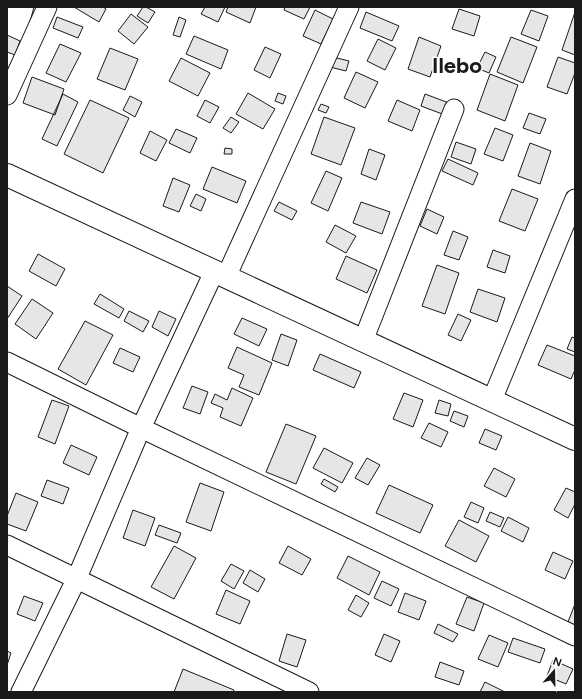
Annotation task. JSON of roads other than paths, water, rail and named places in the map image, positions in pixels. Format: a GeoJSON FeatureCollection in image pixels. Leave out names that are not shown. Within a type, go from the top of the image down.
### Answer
{"type":"FeatureCollection","features":[{"type":"Feature","properties":{"kind":"main road"},"geometry":{"type":"LineString","coordinates":[[7,175],[575,439]]}},
{"type":"Feature","properties":{"kind":"street"},"geometry":{"type":"LineString","coordinates":[[7,95],[47,7]]}},
{"type":"Feature","properties":{"kind":"street"},"geometry":{"type":"LineString","coordinates":[[21,692],[76,580],[141,428],[220,274],[349,7]]}},
{"type":"Feature","properties":{"kind":"street"},"geometry":{"type":"LineString","coordinates":[[363,341],[454,109]]}},
{"type":"Feature","properties":{"kind":"street"},"geometry":{"type":"LineString","coordinates":[[492,400],[575,199]]}},
{"type":"Feature","properties":{"kind":"street"},"geometry":{"type":"LineString","coordinates":[[7,362],[141,428],[575,636]]}},
{"type":"Feature","properties":{"kind":"street"},"geometry":{"type":"LineString","coordinates":[[7,545],[76,580],[309,692]]}},
{"type":"Feature","properties":{"kind":"district","name":"Ilebo"},"geometry":{"type":"Point","coordinates":[457,65]}}]}
